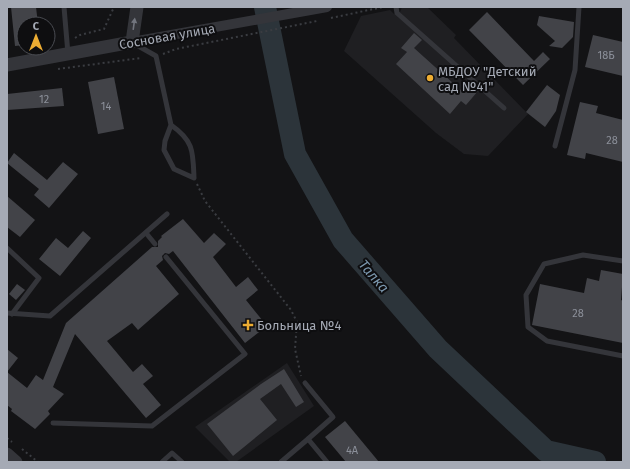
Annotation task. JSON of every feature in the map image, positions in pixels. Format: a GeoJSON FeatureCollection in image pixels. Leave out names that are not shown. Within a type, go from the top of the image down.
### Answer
{"type":"FeatureCollection","features":[{"type":"Feature","properties":{"kind":"street"},"geometry":{"type":"LineString","coordinates":[[132,42],[137,7]]}},
{"type":"Feature","properties":{"kind":"street","name":"Сосновая улица"},"geometry":{"type":"LineString","coordinates":[[7,65],[327,7]]}},
{"type":"Feature","properties":{"kind":"street"},"geometry":{"type":"LineString","coordinates":[[7,454],[16,462]]}},
{"type":"Feature","properties":{"kind":"lane"},"geometry":{"type":"LineString","coordinates":[[64,7],[68,55]]}},
{"type":"Feature","properties":{"kind":"lane"},"geometry":{"type":"LineString","coordinates":[[396,7],[397,13],[504,108]]}},
{"type":"Feature","properties":{"kind":"lane"},"geometry":{"type":"LineString","coordinates":[[555,146],[575,70],[579,7]]}},
{"type":"Feature","properties":{"kind":"lane"},"geometry":{"type":"LineString","coordinates":[[132,42],[156,56],[171,125],[165,141],[164,150],[174,169],[194,178],[193,151],[183,133],[171,125]]}},
{"type":"Feature","properties":{"kind":"lane"},"geometry":{"type":"LineString","coordinates":[[9,314],[50,316],[167,214]]}},
{"type":"Feature","properties":{"kind":"lane"},"geometry":{"type":"LineString","coordinates":[[146,233],[155,244]]}},
{"type":"Feature","properties":{"kind":"lane"},"geometry":{"type":"LineString","coordinates":[[7,248],[39,278],[9,314]]}},
{"type":"Feature","properties":{"kind":"lane"},"geometry":{"type":"LineString","coordinates":[[623,261],[583,255],[544,264],[526,295],[528,327],[548,341],[623,356]]}},
{"type":"Feature","properties":{"kind":"lane"},"geometry":{"type":"LineString","coordinates":[[53,423],[152,426],[245,354],[166,258]]}},
{"type":"Feature","properties":{"kind":"lane"},"geometry":{"type":"LineString","coordinates":[[281,462],[334,417],[305,383]]}},
{"type":"Feature","properties":{"kind":"lane"},"geometry":{"type":"LineString","coordinates":[[308,439],[327,462]]}},
{"type":"Feature","properties":{"kind":"lane"},"geometry":{"type":"LineString","coordinates":[[162,462],[172,452],[182,462]]}},
{"type":"Feature","properties":{"kind":"path"},"geometry":{"type":"LineString","coordinates":[[325,19],[383,7]]}},
{"type":"Feature","properties":{"kind":"path"},"geometry":{"type":"LineString","coordinates":[[54,70],[156,56],[176,49],[318,21]]}},
{"type":"Feature","properties":{"kind":"path"},"geometry":{"type":"LineString","coordinates":[[194,178],[205,201],[291,310],[297,322],[295,349],[299,370],[305,383]]}},
{"type":"Feature","properties":{"kind":"shaded area"},"geometry":{"type":"Polygon","coordinates":[[[402,7],[427,7],[456,35],[454,38],[528,114],[488,156],[464,154],[436,133],[344,51],[361,16],[390,10],[394,14],[400,12],[402,7]]]}},
{"type":"Feature","properties":{"kind":"shaded area"},"geometry":{"type":"Polygon","coordinates":[[[287,363],[314,406],[236,462],[230,462],[195,427],[287,363]]]}},
{"type":"Feature","properties":{"kind":"building"},"geometry":{"type":"Polygon","coordinates":[[[11,7],[36,7],[37,16],[16,16],[15,46],[11,7]]]}},
{"type":"Feature","properties":{"kind":"building"},"geometry":{"type":"Polygon","coordinates":[[[487,12],[534,61],[543,52],[550,59],[523,85],[469,30],[487,12]]]}},
{"type":"Feature","properties":{"kind":"building"},"geometry":{"type":"Polygon","coordinates":[[[539,16],[574,22],[573,37],[562,48],[549,46],[555,41],[537,25],[539,16]]]}},
{"type":"Feature","properties":{"kind":"building","name":"МБДОУ \"Детский сад №41\""},"geometry":{"type":"Polygon","coordinates":[[[414,33],[422,40],[414,48],[464,93],[471,84],[478,91],[466,105],[461,101],[450,114],[396,64],[407,52],[401,48],[414,33]]]}},
{"type":"Feature","properties":{"kind":"building"},"geometry":{"type":"Polygon","coordinates":[[[593,35],[623,42],[623,76],[585,67],[593,35]]]}},
{"type":"Feature","properties":{"kind":"building"},"geometry":{"type":"Polygon","coordinates":[[[114,77],[124,129],[98,134],[88,82],[114,77]]]}},
{"type":"Feature","properties":{"kind":"building"},"geometry":{"type":"Polygon","coordinates":[[[547,85],[560,95],[556,111],[545,127],[526,112],[547,85]]]}},
{"type":"Feature","properties":{"kind":"building"},"geometry":{"type":"Polygon","coordinates":[[[62,88],[64,106],[7,110],[7,94],[62,88]]]}},
{"type":"Feature","properties":{"kind":"building"},"geometry":{"type":"Polygon","coordinates":[[[580,102],[598,106],[596,113],[623,120],[623,162],[586,153],[585,159],[567,155],[580,102]]]}},
{"type":"Feature","properties":{"kind":"building"},"geometry":{"type":"Polygon","coordinates":[[[14,153],[47,180],[63,162],[78,174],[49,208],[34,195],[39,189],[7,163],[14,153]]]}},
{"type":"Feature","properties":{"kind":"building"},"geometry":{"type":"Polygon","coordinates":[[[7,196],[35,220],[20,237],[7,227],[7,196]]]}},
{"type":"Feature","properties":{"kind":"building","name":"Больница №4"},"geometry":{"type":"Polygon","coordinates":[[[183,219],[204,243],[214,233],[226,244],[213,257],[236,287],[248,277],[258,290],[246,300],[267,326],[245,343],[173,251],[169,254],[165,253],[162,256],[163,260],[156,266],[179,294],[138,330],[132,323],[107,341],[133,372],[142,364],[153,376],[143,384],[161,405],[146,418],[75,334],[53,387],[64,394],[48,411],[50,414],[35,429],[11,411],[12,409],[7,405],[7,372],[27,388],[36,375],[43,380],[66,323],[152,247],[158,247],[158,241],[162,237],[161,236],[183,219]]]}},
{"type":"Feature","properties":{"kind":"building"},"geometry":{"type":"Polygon","coordinates":[[[83,231],[91,238],[60,276],[39,259],[56,238],[68,248],[83,231]]]}},
{"type":"Feature","properties":{"kind":"building"},"geometry":{"type":"Polygon","coordinates":[[[601,270],[623,274],[621,300],[623,301],[623,343],[532,325],[540,284],[584,293],[587,278],[599,281],[601,270]]]}},
{"type":"Feature","properties":{"kind":"building"},"geometry":{"type":"Polygon","coordinates":[[[17,284],[25,290],[16,300],[9,294],[17,284]]]}},
{"type":"Feature","properties":{"kind":"building"},"geometry":{"type":"Polygon","coordinates":[[[7,349],[18,358],[7,372],[7,349]]]}},
{"type":"Feature","properties":{"kind":"building"},"geometry":{"type":"Polygon","coordinates":[[[284,369],[304,402],[296,407],[281,384],[260,399],[277,420],[233,456],[207,424],[284,369]]]}},
{"type":"Feature","properties":{"kind":"building"},"geometry":{"type":"Polygon","coordinates":[[[345,421],[379,462],[346,462],[325,437],[345,421]]]}},
{"type":"Feature","properties":{"kind":"waterway","name":"Талка"},"geometry":{"type":"LineString","coordinates":[[265,7],[295,154],[343,240],[438,349],[546,451],[595,462]]}},
{"type":"Feature","properties":{"kind":"place","name":"МБДОУ \"Детский сад №41\""},"geometry":{"type":"Point","coordinates":[430,78]}},
{"type":"Feature","properties":{"kind":"place","name":"Больница №4"},"geometry":{"type":"Point","coordinates":[248,325]}}]}
